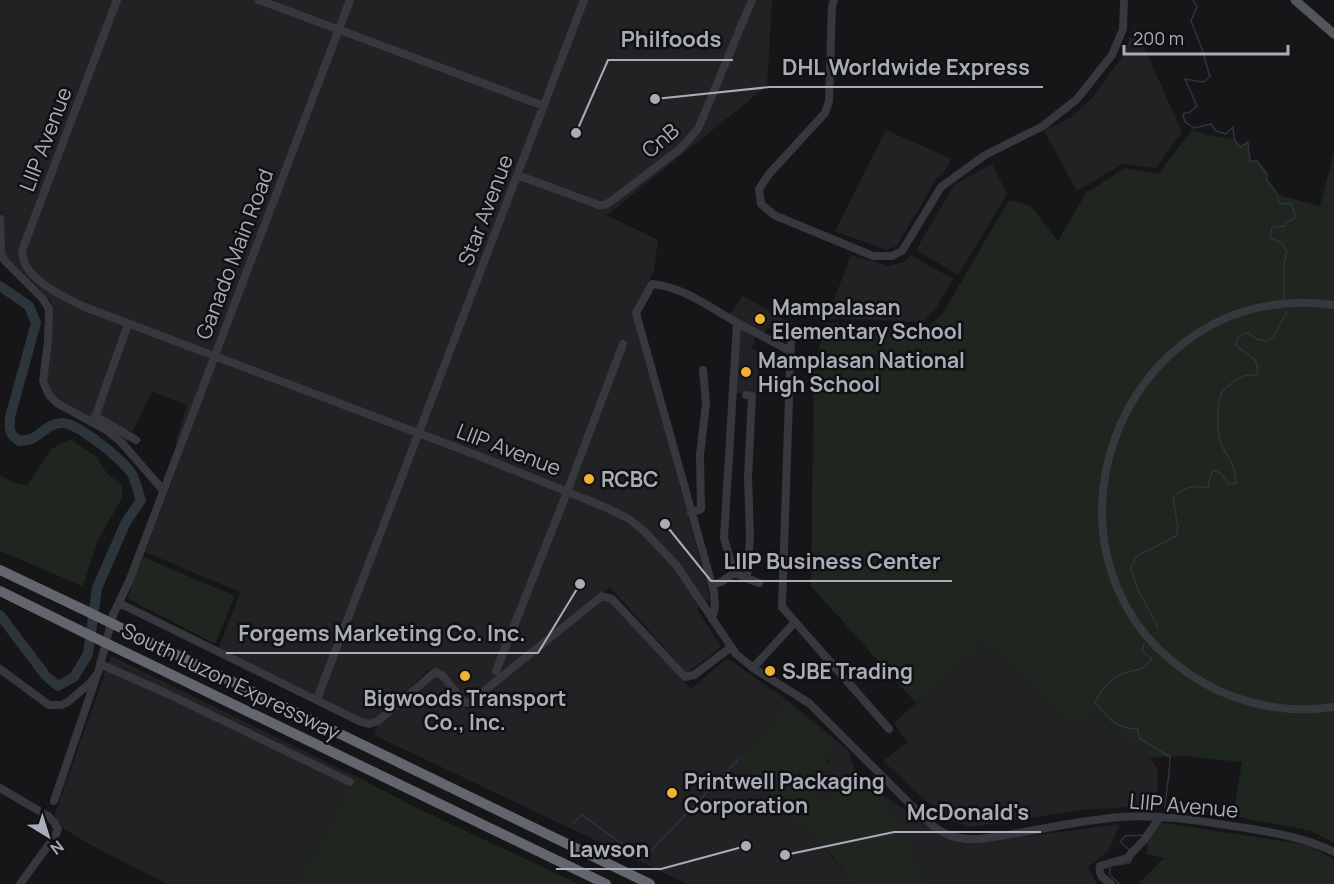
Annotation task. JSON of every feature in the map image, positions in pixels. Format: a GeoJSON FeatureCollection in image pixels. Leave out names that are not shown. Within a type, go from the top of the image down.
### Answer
{"type":"FeatureCollection","features":[{"type":"Feature","properties":{"kind":"highway","name":"South Luzon Expressway"},"geometry":{"type":"LineString","coordinates":[[0,570],[650,884]]}},
{"type":"Feature","properties":{"kind":"highway","name":"South Luzon Expressway"},"geometry":{"type":"LineString","coordinates":[[0,591],[606,884]]}},
{"type":"Feature","properties":{"kind":"main road"},"geometry":{"type":"LineString","coordinates":[[1295,0],[1334,34]]}},
{"type":"Feature","properties":{"kind":"street","name":"LIIP Avenue"},"geometry":{"type":"LineString","coordinates":[[117,0],[22,255],[26,266],[54,292],[128,324],[567,491],[629,519],[644,531],[677,566],[730,648],[753,668],[809,703],[927,821],[947,835],[961,839],[978,839],[1089,820],[1160,817],[1286,835],[1311,841],[1334,852]]}},
{"type":"Feature","properties":{"kind":"street"},"geometry":{"type":"LineString","coordinates":[[259,0],[544,106]]}},
{"type":"Feature","properties":{"kind":"street","name":"Ganado Main Road"},"geometry":{"type":"LineString","coordinates":[[54,801],[98,673],[113,615],[164,490],[351,0]]}},
{"type":"Feature","properties":{"kind":"street","name":"Star Avenue"},"geometry":{"type":"LineString","coordinates":[[317,699],[584,0]]}},
{"type":"Feature","properties":{"kind":"street","name":"CnB"},"geometry":{"type":"LineString","coordinates":[[517,175],[600,205],[606,205],[614,200],[680,148],[698,129],[752,0]]}},
{"type":"Feature","properties":{"kind":"street"},"geometry":{"type":"LineString","coordinates":[[834,0],[829,101],[825,113],[759,189],[761,204],[774,215],[873,256],[891,256],[902,251],[941,187],[985,155],[1042,126],[1077,99],[1112,55],[1123,29],[1124,0]]}},
{"type":"Feature","properties":{"kind":"street"},"geometry":{"type":"LineString","coordinates":[[0,219],[1,254],[4,261],[43,299],[49,309],[43,381],[49,395],[57,403],[136,440]]}},
{"type":"Feature","properties":{"kind":"street"},"geometry":{"type":"LineString","coordinates":[[712,619],[715,607],[712,585],[636,312],[652,284],[659,284],[694,296],[737,323],[790,351]]}},
{"type":"Feature","properties":{"kind":"street"},"geometry":{"type":"LineString","coordinates":[[1334,305],[1291,304],[1241,314],[1224,320],[1195,336],[1170,355],[1143,383],[1123,417],[1107,461],[1102,507],[1107,553],[1123,597],[1139,624],[1170,658],[1208,685],[1252,702],[1298,709],[1334,707]]}},
{"type":"Feature","properties":{"kind":"street"},"geometry":{"type":"LineString","coordinates":[[734,573],[724,538],[737,323]]}},
{"type":"Feature","properties":{"kind":"street"},"geometry":{"type":"LineString","coordinates":[[94,419],[128,324]]}},
{"type":"Feature","properties":{"kind":"street"},"geometry":{"type":"LineString","coordinates":[[791,339],[782,607],[889,729]]}},
{"type":"Feature","properties":{"kind":"street"},"geometry":{"type":"LineString","coordinates":[[496,670],[623,344]]}},
{"type":"Feature","properties":{"kind":"street"},"geometry":{"type":"LineString","coordinates":[[691,513],[701,509],[700,455],[706,404],[703,370]]}},
{"type":"Feature","properties":{"kind":"street"},"geometry":{"type":"LineString","coordinates":[[746,395],[752,396],[748,478],[750,537],[747,578]]}},
{"type":"Feature","properties":{"kind":"street"},"geometry":{"type":"LineString","coordinates":[[94,419],[121,442],[164,490]]}},
{"type":"Feature","properties":{"kind":"street"},"geometry":{"type":"LineString","coordinates":[[734,573],[759,583]]}},
{"type":"Feature","properties":{"kind":"street"},"geometry":{"type":"LineString","coordinates":[[712,585],[734,573]]}},
{"type":"Feature","properties":{"kind":"street"},"geometry":{"type":"LineString","coordinates":[[119,603],[362,723],[372,724],[431,674],[437,672],[464,702],[469,703],[604,596],[612,599],[685,677],[694,675],[730,648]]}},
{"type":"Feature","properties":{"kind":"street"},"geometry":{"type":"LineString","coordinates":[[753,668],[795,622]]}},
{"type":"Feature","properties":{"kind":"street"},"geometry":{"type":"LineString","coordinates":[[100,663],[350,782]]}},
{"type":"Feature","properties":{"kind":"street"},"geometry":{"type":"LineString","coordinates":[[0,669],[40,700],[54,706],[68,702],[98,673]]}},
{"type":"Feature","properties":{"kind":"street"},"geometry":{"type":"LineString","coordinates":[[0,788],[48,816],[58,829],[20,884]]}},
{"type":"Feature","properties":{"kind":"street"},"geometry":{"type":"LineString","coordinates":[[1111,884],[1102,878],[1099,871],[1100,866],[1120,862],[1131,854],[1160,817]]}},
{"type":"Feature","properties":{"kind":"shaded area"},"geometry":{"type":"Polygon","coordinates":[[[0,0],[772,0],[767,86],[607,215],[658,240],[654,271],[633,310],[710,598],[697,609],[721,647],[687,673],[610,587],[467,701],[439,669],[430,669],[376,719],[366,721],[218,650],[240,592],[145,552],[185,446],[175,443],[187,405],[152,391],[127,443],[105,425],[72,408],[52,394],[46,379],[52,324],[51,301],[10,263],[2,248],[0,0]]]}},
{"type":"Feature","properties":{"kind":"shaded area"},"geometry":{"type":"Polygon","coordinates":[[[1135,27],[1182,132],[1156,168],[1123,164],[1077,191],[1044,131],[1070,118],[1093,97],[1122,57],[1135,27]]]}},
{"type":"Feature","properties":{"kind":"shaded area"},"geometry":{"type":"Polygon","coordinates":[[[886,130],[952,159],[937,178],[897,246],[886,250],[835,231],[886,130]]]}},
{"type":"Feature","properties":{"kind":"shaded area"},"geometry":{"type":"Polygon","coordinates":[[[1192,130],[1234,139],[1240,146],[1248,142],[1250,161],[1257,161],[1278,195],[1320,206],[1334,152],[1334,843],[1312,831],[1233,816],[1242,762],[1183,756],[1150,758],[1121,733],[1107,725],[1100,712],[1069,728],[1033,684],[1004,658],[982,644],[916,703],[811,586],[814,364],[827,323],[925,330],[943,313],[1009,200],[1030,205],[1058,241],[1086,193],[1125,168],[1158,174],[1192,130]]]}},
{"type":"Feature","properties":{"kind":"shaded area"},"geometry":{"type":"Polygon","coordinates":[[[992,164],[1007,194],[958,275],[916,250],[954,185],[992,164]]]}},
{"type":"Feature","properties":{"kind":"shaded area"},"geometry":{"type":"Polygon","coordinates":[[[851,255],[889,266],[903,262],[911,255],[953,279],[936,308],[923,322],[827,318],[851,255]]]}},
{"type":"Feature","properties":{"kind":"shaded area","name":"Mampalasan Elementary School"},"geometry":{"type":"Polygon","coordinates":[[[743,296],[790,323],[783,335],[768,327],[763,335],[729,315],[743,296]]]}},
{"type":"Feature","properties":{"kind":"shaded area","name":"Mamplasan National High School"},"geometry":{"type":"Polygon","coordinates":[[[738,326],[756,336],[752,348],[758,352],[758,393],[733,393],[738,326]]]}},
{"type":"Feature","properties":{"kind":"shaded area"},"geometry":{"type":"Polygon","coordinates":[[[70,439],[97,457],[106,472],[122,486],[122,498],[97,542],[83,586],[0,551],[0,475],[12,482],[27,485],[51,449],[70,439]]]}},
{"type":"Feature","properties":{"kind":"shaded area"},"geometry":{"type":"Polygon","coordinates":[[[143,557],[235,596],[215,644],[127,598],[143,557]]]}},
{"type":"Feature","properties":{"kind":"shaded area"},"geometry":{"type":"Polygon","coordinates":[[[602,600],[611,603],[691,689],[727,658],[791,703],[848,750],[855,770],[841,781],[836,791],[829,797],[818,798],[813,789],[822,776],[824,765],[830,760],[827,733],[793,708],[791,704],[820,843],[854,884],[687,884],[376,736],[375,728],[431,678],[439,676],[467,709],[602,600]]]}},
{"type":"Feature","properties":{"kind":"shaded area"},"geometry":{"type":"Polygon","coordinates":[[[981,644],[1004,658],[1033,684],[1069,728],[1100,712],[1107,725],[1121,733],[1150,758],[1158,769],[1157,805],[1082,810],[969,827],[946,819],[928,803],[883,761],[907,742],[894,723],[981,644]]]}},
{"type":"Feature","properties":{"kind":"shaded area"},"geometry":{"type":"Polygon","coordinates":[[[111,656],[355,776],[327,833],[295,884],[167,884],[64,829],[54,816],[111,656]]]}},
{"type":"Feature","properties":{"kind":"shaded area"},"geometry":{"type":"Polygon","coordinates":[[[791,703],[793,708],[827,733],[836,750],[824,765],[822,776],[813,789],[818,798],[829,797],[836,791],[841,781],[855,770],[885,796],[910,843],[928,884],[854,884],[830,853],[795,820],[740,760],[791,703]]]}},
{"type":"Feature","properties":{"kind":"shaded area"},"geometry":{"type":"Polygon","coordinates":[[[355,776],[419,809],[579,884],[295,884],[327,833],[355,776]]]}},
{"type":"Feature","properties":{"kind":"shaded area"},"geometry":{"type":"Polygon","coordinates":[[[885,796],[940,835],[962,843],[1120,824],[1108,851],[1088,867],[1097,884],[928,884],[910,843],[885,796]]]}},
{"type":"Feature","properties":{"kind":"shaded area"},"geometry":{"type":"Polygon","coordinates":[[[1158,822],[1307,845],[1334,859],[1334,884],[1138,884],[1164,858],[1146,854],[1148,840],[1158,822]]]}},
{"type":"Feature","properties":{"kind":"waterway"},"geometry":{"type":"LineString","coordinates":[[1193,0],[1197,7],[1191,21],[1210,77],[1203,82],[1185,79],[1197,106],[1183,114],[1185,122],[1194,128],[1211,124],[1216,131],[1226,134],[1233,127],[1234,139],[1240,147],[1248,142],[1250,161],[1257,161],[1267,174],[1267,180],[1278,195],[1279,204],[1291,203],[1296,218],[1284,226],[1272,227],[1270,238],[1282,243],[1287,252],[1284,263],[1284,298]]}},
{"type":"Feature","properties":{"kind":"waterway"},"geometry":{"type":"LineString","coordinates":[[0,286],[29,306],[36,323],[10,417],[12,434],[20,441],[32,439],[58,423],[78,429],[100,443],[127,468],[132,474],[141,500],[126,522],[97,588],[88,654],[74,677],[58,686],[46,676],[0,615]]}},
{"type":"Feature","properties":{"kind":"waterway"},"geometry":{"type":"LineString","coordinates":[[1158,628],[1139,592],[1131,567],[1137,556],[1176,536],[1178,527],[1173,498],[1177,494],[1189,487],[1208,488],[1214,470],[1221,474],[1229,484],[1236,483],[1234,468],[1220,440],[1218,406],[1221,393],[1238,379],[1247,375],[1257,376],[1257,364],[1252,357],[1236,345],[1238,338],[1246,332],[1257,339],[1268,341],[1273,337],[1287,312]]}},
{"type":"Feature","properties":{"kind":"waterway"},"geometry":{"type":"LineString","coordinates":[[1144,643],[1142,651],[1152,659],[1140,669],[1122,674],[1110,682],[1095,702],[1113,722],[1124,727],[1138,729],[1139,738],[1170,757],[1165,808]]}},
{"type":"Feature","properties":{"kind":"waterway"},"geometry":{"type":"LineString","coordinates":[[573,823],[582,815],[643,859],[739,759]]}},
{"type":"Feature","properties":{"kind":"waterway"},"geometry":{"type":"LineString","coordinates":[[1131,851],[1120,842],[1125,836],[1144,835]]}},
{"type":"Feature","properties":{"kind":"waterway"},"geometry":{"type":"LineString","coordinates":[[1117,865],[1130,863],[1132,857]]}},
{"type":"Feature","properties":{"kind":"waterway"},"geometry":{"type":"LineString","coordinates":[[1110,867],[1110,875],[1119,884]]}},
{"type":"Feature","properties":{"kind":"place","name":"DHL Worldwide Express"},"geometry":{"type":"Point","coordinates":[655,99]}},
{"type":"Feature","properties":{"kind":"place","name":"Philfoods"},"geometry":{"type":"Point","coordinates":[576,133]}},
{"type":"Feature","properties":{"kind":"place","name":"Mampalasan Elementary School"},"geometry":{"type":"Point","coordinates":[760,319]}},
{"type":"Feature","properties":{"kind":"place","name":"Mamplasan National High School"},"geometry":{"type":"Point","coordinates":[746,372]}},
{"type":"Feature","properties":{"kind":"place","name":"RCBC"},"geometry":{"type":"Point","coordinates":[589,479]}},
{"type":"Feature","properties":{"kind":"place","name":"LIIP Business Center"},"geometry":{"type":"Point","coordinates":[665,524]}},
{"type":"Feature","properties":{"kind":"place","name":"Forgems Marketing Co. Inc."},"geometry":{"type":"Point","coordinates":[580,584]}},
{"type":"Feature","properties":{"kind":"place","name":"SJBE Trading"},"geometry":{"type":"Point","coordinates":[770,671]}},
{"type":"Feature","properties":{"kind":"place","name":"Bigwoods Transport Co., Inc."},"geometry":{"type":"Point","coordinates":[465,676]}},
{"type":"Feature","properties":{"kind":"place","name":"Printwell Packaging Corporation"},"geometry":{"type":"Point","coordinates":[672,793]}},
{"type":"Feature","properties":{"kind":"place","name":"Lawson"},"geometry":{"type":"Point","coordinates":[746,846]}},
{"type":"Feature","properties":{"kind":"place","name":"McDonald's"},"geometry":{"type":"Point","coordinates":[785,855]}}]}
